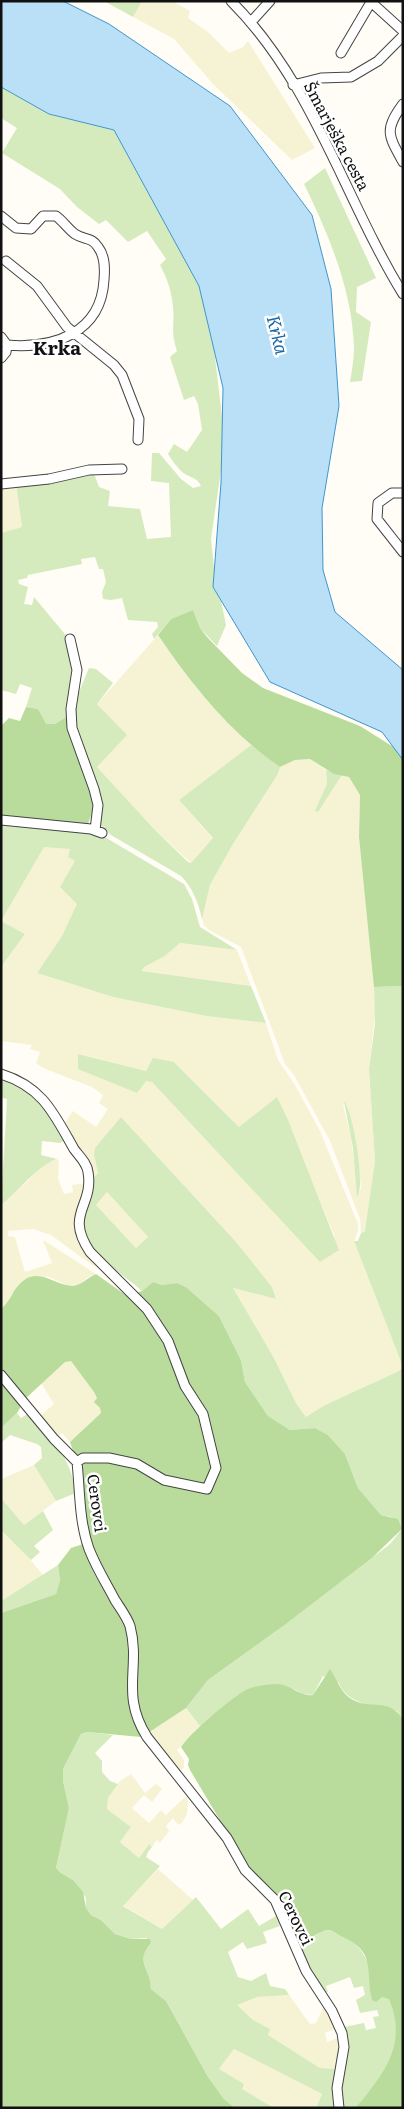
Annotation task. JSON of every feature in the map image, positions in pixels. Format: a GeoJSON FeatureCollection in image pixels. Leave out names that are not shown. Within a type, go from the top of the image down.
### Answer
{"type":"FeatureCollection","features":[{"type":"Feature","properties":{"kind":"street","name":"Šmarješka cesta"},"geometry":{"type":"LineString","coordinates":[[231,1],[250,22],[293,85],[334,157],[371,235],[403,294]]}},
{"type":"Feature","properties":{"kind":"street"},"geometry":{"type":"LineString","coordinates":[[250,22],[270,1]]}},
{"type":"Feature","properties":{"kind":"street"},"geometry":{"type":"LineString","coordinates":[[341,53],[372,2],[403,31]]}},
{"type":"Feature","properties":{"kind":"street"},"geometry":{"type":"LineString","coordinates":[[293,85],[321,78],[351,77],[378,61],[403,36]]}},
{"type":"Feature","properties":{"kind":"street"},"geometry":{"type":"LineString","coordinates":[[403,104],[391,121],[389,132],[391,141],[403,162]]}},
{"type":"Feature","properties":{"kind":"street"},"geometry":{"type":"LineString","coordinates":[[1,216],[16,228],[31,229],[43,216],[56,216],[75,234],[90,239],[99,248],[104,260],[105,272],[102,298],[94,316],[73,333],[41,346],[7,345]]}},
{"type":"Feature","properties":{"kind":"street"},"geometry":{"type":"LineString","coordinates":[[6,261],[37,286],[58,316],[73,333],[114,365],[122,375],[140,419],[138,440]]}},
{"type":"Feature","properties":{"kind":"street"},"geometry":{"type":"LineString","coordinates":[[1,337],[7,345],[6,352],[1,358]]}},
{"type":"Feature","properties":{"kind":"street"},"geometry":{"type":"LineString","coordinates":[[1,484],[49,479],[90,470],[122,468]]}},
{"type":"Feature","properties":{"kind":"street"},"geometry":{"type":"LineString","coordinates":[[403,494],[392,493],[378,503],[377,519],[403,552]]}},
{"type":"Feature","properties":{"kind":"street"},"geometry":{"type":"LineString","coordinates":[[1,820],[99,831],[98,805],[94,789],[72,728],[71,709],[77,670],[70,639]]}},
{"type":"Feature","properties":{"kind":"street","name":"Cerovci"},"geometry":{"type":"LineString","coordinates":[[1,1074],[13,1078],[35,1092],[50,1106],[88,1170],[88,1192],[79,1217],[79,1230],[83,1241],[90,1252],[147,1309],[168,1341],[185,1386],[203,1414],[216,1468],[207,1489],[164,1480],[137,1464],[109,1458],[83,1458],[77,1462],[81,1517],[89,1549],[103,1579],[130,1624],[132,1638],[131,1686],[137,1721],[227,1838],[245,1870],[274,1900],[306,1971],[332,2011],[342,2032],[344,2047],[336,2088],[339,2108]]}},
{"type":"Feature","properties":{"kind":"street"},"geometry":{"type":"LineString","coordinates":[[1,1375],[54,1439],[77,1462]]}},
{"type":"Feature","properties":{"kind":"shaded area"},"geometry":{"type":"Polygon","coordinates":[[[142,1],[172,1],[190,11],[188,18],[208,32],[229,53],[243,47],[248,41],[315,148],[292,160],[213,84],[174,39],[133,17],[142,1]]]}},
{"type":"Feature","properties":{"kind":"shaded area"},"geometry":{"type":"Polygon","coordinates":[[[16,484],[22,527],[1,533],[1,486],[16,484]]]}},
{"type":"Feature","properties":{"kind":"shaded area"},"geometry":{"type":"Polygon","coordinates":[[[158,635],[199,691],[251,745],[179,800],[213,839],[191,863],[155,830],[97,767],[126,735],[97,704],[158,635]]]}},
{"type":"Feature","properties":{"kind":"shaded area"},"geometry":{"type":"Polygon","coordinates":[[[310,759],[326,770],[327,784],[318,812],[342,775],[349,777],[360,795],[359,837],[374,975],[375,1015],[369,1069],[375,1161],[369,1211],[365,1231],[361,1233],[360,1219],[330,1141],[294,1075],[285,1064],[241,947],[209,930],[204,925],[202,919],[210,885],[233,844],[278,774],[280,767],[295,760],[310,759]],[[347,1104],[343,1105],[351,1137],[358,1196],[361,1188],[358,1159],[347,1104]]]}},
{"type":"Feature","properties":{"kind":"shaded area"},"geometry":{"type":"Polygon","coordinates":[[[44,846],[70,849],[75,861],[78,904],[62,936],[37,973],[113,997],[206,1016],[266,1023],[278,1060],[295,1085],[320,1131],[358,1224],[358,1231],[354,1241],[403,1367],[399,1371],[325,1405],[307,1418],[296,1403],[274,1358],[233,1288],[276,1299],[272,1287],[237,1243],[121,1117],[94,1155],[98,1173],[91,1180],[65,1123],[73,1111],[96,1127],[108,1109],[99,1103],[103,1095],[92,1087],[43,1068],[36,1063],[40,1052],[30,1049],[32,1045],[1,1041],[1,967],[25,934],[1,921],[44,846]],[[79,1054],[152,1082],[232,1167],[335,1237],[277,1098],[239,1127],[174,1062],[146,1071],[79,1054]]]}},
{"type":"Feature","properties":{"kind":"shaded area"},"geometry":{"type":"Polygon","coordinates":[[[180,943],[237,950],[251,986],[142,971],[144,967],[165,956],[180,943]]]}},
{"type":"Feature","properties":{"kind":"shaded area"},"geometry":{"type":"Polygon","coordinates":[[[57,1159],[59,1162],[58,1179],[64,1194],[73,1192],[72,1185],[86,1183],[76,1217],[105,1271],[92,1265],[51,1235],[33,1229],[8,1231],[8,1236],[15,1237],[25,1272],[52,1263],[43,1241],[45,1241],[96,1274],[87,1278],[79,1285],[69,1286],[47,1276],[12,1294],[7,1304],[1,1309],[1,1205],[28,1181],[40,1167],[57,1159]]]}},
{"type":"Feature","properties":{"kind":"shaded area"},"geometry":{"type":"Polygon","coordinates":[[[107,1192],[148,1237],[136,1248],[96,1205],[107,1192]]]}},
{"type":"Feature","properties":{"kind":"shaded area"},"geometry":{"type":"Polygon","coordinates":[[[71,1360],[94,1392],[97,1398],[95,1402],[100,1408],[101,1413],[70,1442],[62,1433],[56,1437],[39,1417],[54,1404],[41,1383],[65,1362],[71,1360]]]}},
{"type":"Feature","properties":{"kind":"shaded area"},"geometry":{"type":"Polygon","coordinates":[[[34,1465],[56,1501],[24,1525],[1,1498],[1,1479],[34,1465]]]}},
{"type":"Feature","properties":{"kind":"shaded area"},"geometry":{"type":"Polygon","coordinates":[[[1,1530],[24,1552],[43,1575],[1,1601],[1,1530]]]}},
{"type":"Feature","properties":{"kind":"shaded area"},"geometry":{"type":"Polygon","coordinates":[[[186,1708],[200,1726],[177,1750],[184,1760],[184,1768],[180,1771],[148,1733],[186,1708]]]}},
{"type":"Feature","properties":{"kind":"shaded area"},"geometry":{"type":"Polygon","coordinates":[[[131,1774],[145,1793],[156,1784],[162,1789],[152,1802],[144,1795],[132,1808],[149,1823],[161,1810],[166,1815],[186,1796],[188,1801],[187,1814],[182,1823],[178,1825],[173,1818],[166,1826],[169,1831],[160,1843],[157,1840],[152,1847],[149,1844],[139,1858],[120,1842],[131,1827],[107,1809],[108,1798],[120,1781],[131,1774]]]}},
{"type":"Feature","properties":{"kind":"shaded area"},"geometry":{"type":"Polygon","coordinates":[[[158,1869],[193,1900],[162,1929],[123,1905],[158,1869]]]}},
{"type":"Feature","properties":{"kind":"shaded area"},"geometry":{"type":"Polygon","coordinates":[[[289,1995],[310,2024],[316,2023],[325,2004],[337,2028],[325,2033],[327,2042],[340,2037],[338,2069],[320,2068],[268,2035],[269,2029],[253,2020],[236,2005],[257,1997],[289,1995]]]}},
{"type":"Feature","properties":{"kind":"shaded area"},"geometry":{"type":"Polygon","coordinates":[[[234,2049],[322,2094],[316,2108],[274,2108],[242,2089],[219,2069],[234,2049]]]}},
{"type":"Feature","properties":{"kind":"green space"},"geometry":{"type":"Polygon","coordinates":[[[104,1],[142,1],[133,17],[104,1]]]}},
{"type":"Feature","properties":{"kind":"green space"},"geometry":{"type":"Polygon","coordinates":[[[1,87],[49,114],[114,130],[199,278],[212,332],[225,442],[211,539],[214,567],[226,625],[217,646],[200,628],[193,610],[171,619],[154,639],[152,634],[158,627],[157,622],[128,620],[122,598],[103,599],[102,592],[106,582],[103,569],[99,569],[95,557],[81,559],[82,564],[28,575],[27,578],[18,580],[19,584],[28,587],[24,604],[32,605],[34,597],[69,639],[74,668],[69,715],[55,724],[45,724],[38,709],[26,707],[32,688],[20,684],[16,694],[1,690],[1,533],[22,527],[16,484],[93,471],[99,487],[110,491],[108,506],[140,509],[147,539],[171,537],[169,483],[151,481],[152,453],[159,453],[181,479],[193,488],[201,486],[197,480],[181,471],[168,454],[174,444],[187,452],[202,430],[198,404],[194,396],[184,400],[170,357],[177,351],[173,333],[172,296],[160,265],[166,259],[147,231],[128,242],[106,220],[99,224],[77,207],[60,189],[2,153],[17,128],[1,118],[1,87]]]}},
{"type":"Feature","properties":{"kind":"green space"},"geometry":{"type":"Polygon","coordinates":[[[325,168],[376,278],[357,287],[356,312],[371,322],[362,381],[350,382],[354,347],[349,305],[338,263],[304,184],[325,168]]]}},
{"type":"Feature","properties":{"kind":"green space"},"geometry":{"type":"Polygon","coordinates":[[[193,610],[200,628],[207,637],[242,673],[263,688],[360,726],[403,753],[403,986],[374,987],[359,837],[360,795],[349,777],[334,774],[310,759],[295,760],[280,767],[245,739],[213,707],[184,672],[158,635],[171,619],[193,610]]]}},
{"type":"Feature","properties":{"kind":"green space"},"geometry":{"type":"Polygon","coordinates":[[[89,668],[96,669],[113,683],[97,704],[127,735],[97,767],[155,830],[188,862],[191,863],[213,838],[179,800],[251,745],[280,767],[278,774],[233,844],[210,885],[202,919],[189,885],[181,876],[111,835],[100,825],[75,727],[74,704],[89,668]]]}},
{"type":"Feature","properties":{"kind":"green space"},"geometry":{"type":"Polygon","coordinates":[[[26,707],[38,709],[46,724],[55,724],[69,715],[94,807],[88,824],[83,826],[1,818],[1,726],[9,718],[20,721],[26,707]]]}},
{"type":"Feature","properties":{"kind":"green space"},"geometry":{"type":"Polygon","coordinates":[[[326,770],[342,775],[318,812],[315,811],[327,784],[326,770]]]}},
{"type":"Feature","properties":{"kind":"green space"},"geometry":{"type":"Polygon","coordinates":[[[1,824],[98,833],[184,884],[192,899],[200,927],[237,950],[180,943],[165,956],[144,967],[142,971],[251,986],[266,1023],[206,1016],[113,997],[37,973],[62,936],[77,904],[60,887],[75,861],[68,857],[70,849],[44,847],[1,921],[1,824]]]}},
{"type":"Feature","properties":{"kind":"green space"},"geometry":{"type":"Polygon","coordinates":[[[1,921],[25,934],[1,967],[1,921]]]}},
{"type":"Feature","properties":{"kind":"green space"},"geometry":{"type":"Polygon","coordinates":[[[403,986],[403,1367],[354,1241],[358,1241],[361,1233],[365,1231],[375,1161],[369,1069],[375,1024],[374,987],[403,986]]]}},
{"type":"Feature","properties":{"kind":"green space"},"geometry":{"type":"Polygon","coordinates":[[[78,1054],[146,1071],[153,1058],[174,1062],[239,1127],[277,1097],[288,1120],[339,1250],[320,1262],[152,1082],[146,1081],[137,1093],[78,1069],[78,1054]]]}},
{"type":"Feature","properties":{"kind":"green space"},"geometry":{"type":"Polygon","coordinates":[[[1,1078],[14,1083],[33,1095],[52,1118],[65,1140],[60,1143],[42,1141],[41,1155],[57,1159],[36,1172],[1,1205],[7,1099],[1,1097],[1,1078]]]}},
{"type":"Feature","properties":{"kind":"green space"},"geometry":{"type":"Polygon","coordinates":[[[344,1101],[351,1119],[357,1149],[360,1179],[357,1197],[353,1148],[344,1101]]]}},
{"type":"Feature","properties":{"kind":"green space"},"geometry":{"type":"Polygon","coordinates":[[[121,1117],[237,1243],[272,1287],[276,1299],[233,1288],[274,1358],[296,1403],[306,1417],[325,1405],[399,1371],[403,1367],[403,1719],[397,1711],[372,1706],[356,1700],[343,1690],[339,1683],[323,1676],[313,1695],[302,1694],[294,1689],[245,1691],[200,1726],[186,1708],[208,1680],[286,1624],[390,1544],[402,1529],[392,1517],[381,1515],[358,1488],[345,1454],[328,1435],[315,1428],[290,1430],[268,1416],[245,1382],[241,1360],[219,1316],[186,1287],[177,1283],[162,1285],[153,1282],[142,1291],[108,1264],[90,1246],[85,1234],[83,1220],[90,1184],[98,1173],[94,1155],[95,1148],[121,1117]],[[107,1192],[96,1205],[136,1248],[148,1237],[107,1192]]]}},
{"type":"Feature","properties":{"kind":"green space"},"geometry":{"type":"Polygon","coordinates":[[[96,1274],[127,1296],[142,1291],[153,1282],[162,1285],[177,1283],[186,1287],[219,1316],[241,1360],[245,1382],[268,1416],[290,1430],[315,1428],[328,1435],[345,1454],[358,1488],[381,1515],[398,1519],[402,1529],[372,1558],[286,1624],[208,1680],[186,1708],[148,1733],[134,1699],[133,1629],[101,1569],[87,1525],[80,1471],[70,1442],[101,1413],[100,1408],[94,1402],[97,1398],[71,1361],[65,1362],[26,1398],[17,1413],[1,1428],[1,1309],[20,1284],[29,1277],[41,1277],[72,1286],[78,1285],[96,1274]]]}},
{"type":"Feature","properties":{"kind":"green space"},"geometry":{"type":"Polygon","coordinates":[[[17,1413],[21,1418],[29,1413],[53,1440],[70,1469],[76,1493],[56,1501],[34,1465],[42,1458],[41,1447],[37,1444],[10,1435],[1,1443],[1,1428],[17,1413]]]}},
{"type":"Feature","properties":{"kind":"green space"},"geometry":{"type":"Polygon","coordinates":[[[1,1498],[24,1525],[43,1511],[53,1530],[34,1546],[40,1552],[31,1560],[1,1530],[1,1498]]]}},
{"type":"Feature","properties":{"kind":"green space"},"geometry":{"type":"Polygon","coordinates":[[[83,1544],[95,1575],[127,1628],[130,1706],[133,1721],[141,1737],[87,1732],[81,1734],[63,1769],[63,1781],[69,1808],[56,1868],[73,1880],[83,1892],[86,1908],[91,1915],[101,1920],[115,1934],[131,1939],[150,1939],[151,1943],[146,1950],[144,1961],[151,1989],[166,2001],[208,2077],[224,2099],[235,2108],[1,2108],[1,1613],[56,1594],[60,1580],[58,1565],[71,1548],[83,1544]]]}},
{"type":"Feature","properties":{"kind":"green space"},"geometry":{"type":"Polygon","coordinates":[[[58,1565],[60,1580],[56,1594],[1,1613],[1,1601],[58,1565]]]}},
{"type":"Feature","properties":{"kind":"green space"},"geometry":{"type":"Polygon","coordinates":[[[330,1669],[342,1690],[353,1700],[360,1703],[392,1708],[403,1719],[403,2108],[355,2108],[385,2069],[394,2047],[396,2036],[396,2024],[389,1999],[382,1997],[376,2002],[372,2000],[369,1970],[365,1955],[352,1942],[328,1930],[296,1945],[279,1898],[273,1890],[249,1869],[190,1770],[188,1765],[189,1759],[181,1747],[210,1717],[244,1691],[269,1684],[277,1684],[304,1694],[313,1695],[330,1669]]]}},
{"type":"Feature","properties":{"kind":"green space"},"geometry":{"type":"Polygon","coordinates":[[[87,1732],[113,1735],[95,1753],[102,1761],[102,1772],[110,1781],[118,1784],[108,1798],[107,1809],[131,1827],[120,1842],[139,1858],[149,1844],[152,1847],[146,1857],[160,1866],[123,1906],[162,1929],[196,1897],[221,1929],[248,1909],[259,1926],[276,1916],[280,1926],[263,1932],[267,1943],[247,1949],[243,1942],[228,1952],[238,1977],[251,1981],[266,1973],[270,1986],[285,1989],[289,1995],[257,1997],[237,2005],[253,2020],[270,2029],[268,2035],[320,2068],[338,2069],[336,2108],[316,2108],[322,2094],[234,2049],[219,2069],[244,2084],[242,2089],[274,2108],[235,2108],[224,2099],[208,2077],[166,2001],[151,1989],[144,1956],[151,1943],[146,1938],[131,1939],[115,1934],[101,1920],[91,1915],[86,1908],[86,1898],[73,1880],[56,1868],[69,1808],[63,1781],[63,1769],[81,1734],[87,1732]]]}},
{"type":"Feature","properties":{"kind":"green space"},"geometry":{"type":"Polygon","coordinates":[[[323,1930],[339,1933],[358,1947],[367,1960],[372,1982],[382,1997],[389,1998],[395,2015],[396,2041],[392,2059],[385,2072],[357,2108],[341,2108],[339,2100],[344,2027],[364,2023],[366,2030],[376,2028],[373,2017],[379,2016],[377,2010],[360,2013],[356,2000],[365,1995],[363,1986],[354,1988],[350,1977],[326,1986],[328,1992],[323,1992],[296,1945],[305,1943],[323,1930]]]}},
{"type":"Feature","properties":{"kind":"water"},"geometry":{"type":"Polygon","coordinates":[[[1,1],[63,1],[109,24],[230,106],[312,215],[331,289],[339,406],[322,508],[323,570],[335,612],[403,670],[403,760],[382,732],[270,682],[213,587],[221,483],[223,388],[199,286],[114,130],[49,114],[1,87],[1,1]]]}},
{"type":"Feature","properties":{"kind":"district","name":"Krka"},"geometry":{"type":"Point","coordinates":[57,348]}}]}
